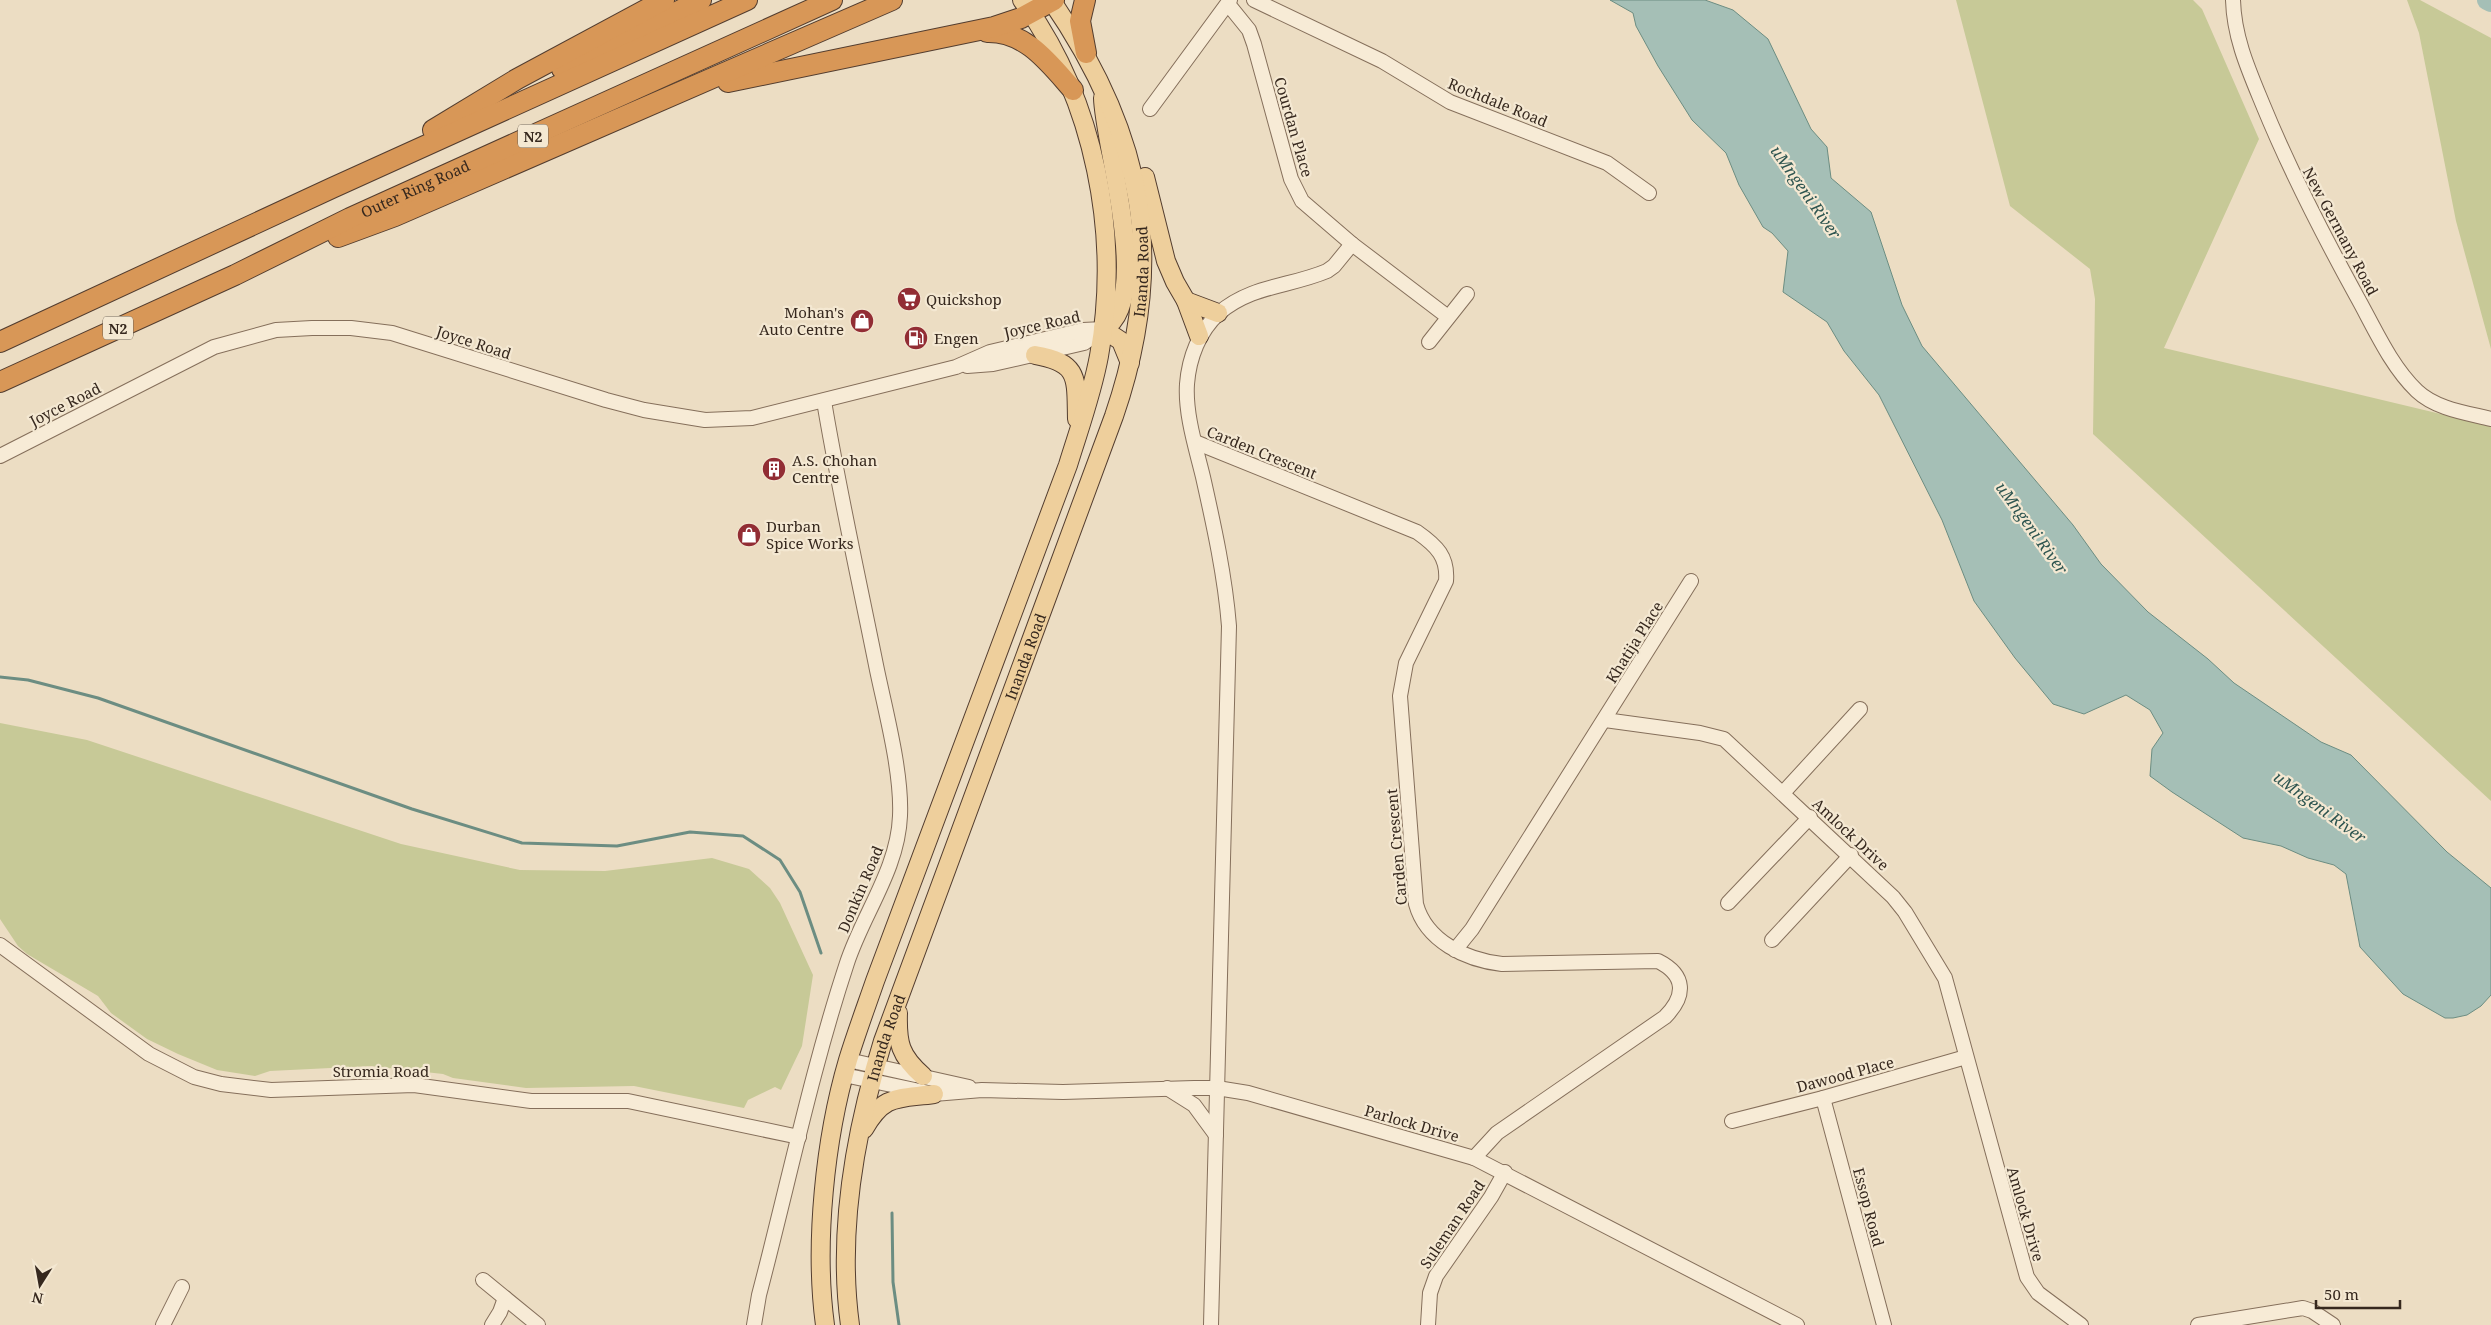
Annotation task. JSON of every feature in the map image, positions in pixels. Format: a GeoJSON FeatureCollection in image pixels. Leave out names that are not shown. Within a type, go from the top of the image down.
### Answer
{"type":"FeatureCollection","features":[{"type":"Feature","properties":{"kind":"highway"},"geometry":{"type":"LineString","coordinates":[[332,188],[444,124],[516,79],[664,0]]}},
{"type":"Feature","properties":{"kind":"highway"},"geometry":{"type":"LineString","coordinates":[[444,124],[590,56],[701,0]]}},
{"type":"Feature","properties":{"kind":"highway","name":"N2"},"geometry":{"type":"LineString","coordinates":[[0,342],[332,188],[747,0]]}},
{"type":"Feature","properties":{"kind":"highway","name":"Outer Ring Road"},"geometry":{"type":"LineString","coordinates":[[0,382],[235,275],[350,218],[832,0]]}},
{"type":"Feature","properties":{"kind":"highway"},"geometry":{"type":"LineString","coordinates":[[235,275],[395,216],[675,96],[892,0]]}},
{"type":"Feature","properties":{"kind":"highway"},"geometry":{"type":"LineString","coordinates":[[675,96],[744,78],[994,27],[1027,7],[1052,0]]}},
{"type":"Feature","properties":{"kind":"highway"},"geometry":{"type":"LineString","coordinates":[[1085,0],[1080,21],[1086,53]]}},
{"type":"Feature","properties":{"kind":"highway"},"geometry":{"type":"LineString","coordinates":[[972,32],[1009,34],[1024,41],[1037,51],[1073,90]]}},
{"type":"Feature","properties":{"kind":"main road","name":"Inanda Road"},"geometry":{"type":"LineString","coordinates":[[850,1325],[847,1237],[858,1139],[873,1074],[898,1000],[1114,416],[1130,363],[1142,297],[1141,214],[1130,159],[1102,85],[1086,53],[1052,0]]}},
{"type":"Feature","properties":{"kind":"main road","name":"Inanda Road"},"geometry":{"type":"LineString","coordinates":[[825,1325],[821,1259],[822,1227],[831,1140],[846,1068],[1078,432],[1093,386],[1103,329],[1106,264],[1099,189],[1086,130],[1073,90],[1054,49],[1027,7]]}},
{"type":"Feature","properties":{"kind":"main road"},"geometry":{"type":"LineString","coordinates":[[1102,85],[1113,96],[1135,145],[1166,261],[1186,301],[1199,336]]}},
{"type":"Feature","properties":{"kind":"main road"},"geometry":{"type":"LineString","coordinates":[[1102,85],[1103,112],[1117,179],[1124,234],[1124,292],[1121,308],[1114,322],[1103,329],[1121,341],[1130,363]]}},
{"type":"Feature","properties":{"kind":"main road"},"geometry":{"type":"LineString","coordinates":[[1186,301],[1218,314]]}},
{"type":"Feature","properties":{"kind":"main road"},"geometry":{"type":"LineString","coordinates":[[1035,355],[1061,361],[1071,371],[1077,398],[1078,432]]}},
{"type":"Feature","properties":{"kind":"main road"},"geometry":{"type":"LineString","coordinates":[[898,1000],[899,1042],[910,1064],[923,1076]]}},
{"type":"Feature","properties":{"kind":"main road"},"geometry":{"type":"LineString","coordinates":[[858,1139],[874,1111],[881,1105],[893,1100],[934,1094]]}},
{"type":"Feature","properties":{"kind":"street","name":"Rochdale Road"},"geometry":{"type":"LineString","coordinates":[[1254,0],[1382,61],[1450,102],[1607,163],[1648,193]]}},
{"type":"Feature","properties":{"kind":"street","name":"New Germany Road"},"geometry":{"type":"LineString","coordinates":[[2233,0],[2239,43],[2284,158],[2318,228],[2388,351],[2403,375],[2418,392],[2441,405],[2491,419]]}},
{"type":"Feature","properties":{"kind":"street"},"geometry":{"type":"LineString","coordinates":[[1150,109],[1229,2]]}},
{"type":"Feature","properties":{"kind":"street","name":"Courdan Place"},"geometry":{"type":"LineString","coordinates":[[1229,2],[1249,30],[1298,195],[1308,207],[1352,244],[1448,317]]}},
{"type":"Feature","properties":{"kind":"street"},"geometry":{"type":"LineString","coordinates":[[1210,1325],[1229,626],[1223,577],[1195,442],[1187,383],[1199,336],[1218,314],[1244,297],[1262,289],[1327,271],[1334,266],[1352,244]]}},
{"type":"Feature","properties":{"kind":"street"},"geometry":{"type":"LineString","coordinates":[[1429,342],[1467,294]]}},
{"type":"Feature","properties":{"kind":"street","name":"Joyce Road"},"geometry":{"type":"LineString","coordinates":[[0,456],[214,347],[276,330],[312,328],[372,330],[392,333],[606,400],[679,417],[705,420],[752,418],[956,367],[990,352],[1083,330],[1103,329]]}},
{"type":"Feature","properties":{"kind":"street","name":"Joyce Road"},"geometry":{"type":"LineString","coordinates":[[956,367],[993,364],[1084,343],[1103,329]]}},
{"type":"Feature","properties":{"kind":"street","name":"Donkin Road"},"geometry":{"type":"LineString","coordinates":[[754,1325],[799,1137],[847,962],[892,860],[900,818],[901,803],[891,734],[824,401]]}},
{"type":"Feature","properties":{"kind":"street","name":"Carden Crescent"},"geometry":{"type":"LineString","coordinates":[[1195,442],[1418,532],[1442,553],[1447,570],[1446,582],[1406,663],[1400,696],[1416,904],[1420,917],[1428,928],[1455,950],[1470,958],[1502,964],[1658,961],[1674,972],[1680,981],[1679,999],[1666,1017],[1497,1133],[1474,1158]]}},
{"type":"Feature","properties":{"kind":"street","name":"Khatija Place"},"geometry":{"type":"LineString","coordinates":[[1605,720],[1691,581]]}},
{"type":"Feature","properties":{"kind":"street"},"geometry":{"type":"LineString","coordinates":[[1783,792],[1860,709]]}},
{"type":"Feature","properties":{"kind":"street"},"geometry":{"type":"LineString","coordinates":[[1455,950],[1472,928],[1605,720]]}},
{"type":"Feature","properties":{"kind":"street","name":"Amlock Drive"},"geometry":{"type":"LineString","coordinates":[[1605,720],[1700,732],[1724,739],[1851,855],[1876,879],[1905,912],[1945,978],[2027,1277],[2038,1293],[2080,1325]]}},
{"type":"Feature","properties":{"kind":"street"},"geometry":{"type":"LineString","coordinates":[[1728,903],[1810,817]]}},
{"type":"Feature","properties":{"kind":"street"},"geometry":{"type":"LineString","coordinates":[[1772,940],[1851,855]]}},
{"type":"Feature","properties":{"kind":"street","name":"Stromia Road"},"geometry":{"type":"LineString","coordinates":[[0,945],[149,1054],[194,1077],[221,1084],[271,1090],[414,1085],[531,1101],[628,1101],[799,1137]]}},
{"type":"Feature","properties":{"kind":"street","name":"Dawood Place"},"geometry":{"type":"LineString","coordinates":[[1732,1121],[1823,1098],[1966,1057]]}},
{"type":"Feature","properties":{"kind":"street","name":"Parlock Drive"},"geometry":{"type":"LineString","coordinates":[[846,1068],[873,1074],[934,1094],[982,1090],[1063,1092],[1167,1088],[1217,1088],[1248,1093],[1474,1158],[1505,1172],[1797,1325]]}},
{"type":"Feature","properties":{"kind":"street","name":"Parlock Drive"},"geometry":{"type":"LineString","coordinates":[[873,1074],[923,1076],[982,1090]]}},
{"type":"Feature","properties":{"kind":"street"},"geometry":{"type":"LineString","coordinates":[[1167,1088],[1194,1105],[1216,1135]]}},
{"type":"Feature","properties":{"kind":"street","name":"Essop Road"},"geometry":{"type":"LineString","coordinates":[[1823,1098],[1884,1325]]}},
{"type":"Feature","properties":{"kind":"street","name":"Suleman Road"},"geometry":{"type":"LineString","coordinates":[[1428,1325],[1430,1293],[1436,1276],[1491,1197],[1505,1172]]}},
{"type":"Feature","properties":{"kind":"street"},"geometry":{"type":"LineString","coordinates":[[482,1280],[538,1325]]}},
{"type":"Feature","properties":{"kind":"street"},"geometry":{"type":"LineString","coordinates":[[163,1325],[182,1287]]}},
{"type":"Feature","properties":{"kind":"street"},"geometry":{"type":"LineString","coordinates":[[492,1325],[505,1298]]}},
{"type":"Feature","properties":{"kind":"street"},"geometry":{"type":"LineString","coordinates":[[2198,1325],[2303,1308],[2312,1311],[2333,1325]]}},
{"type":"Feature","properties":{"kind":"green space"},"geometry":{"type":"Polygon","coordinates":[[[1956,0],[2193,0],[2202,9],[2259,139],[2164,348],[2491,426],[2491,801],[2093,434],[2095,299],[2090,269],[2010,206],[1956,0]]]}},
{"type":"Feature","properties":{"kind":"green space"},"geometry":{"type":"Polygon","coordinates":[[[2407,0],[2420,0],[2491,38],[2491,349],[2456,221],[2419,33],[2407,0]]]}},
{"type":"Feature","properties":{"kind":"green space"},"geometry":{"type":"Polygon","coordinates":[[[0,723],[87,740],[401,844],[520,870],[605,871],[712,858],[749,869],[770,888],[780,903],[813,975],[802,1046],[781,1090],[775,1087],[748,1100],[744,1108],[634,1086],[526,1088],[453,1078],[443,1074],[371,1066],[270,1071],[255,1076],[217,1070],[147,1039],[111,1013],[98,996],[27,954],[18,946],[0,919],[0,723]]]}},
{"type":"Feature","properties":{"kind":"water","name":"uMngeni River"},"geometry":{"type":"Polygon","coordinates":[[[1610,0],[1705,0],[1733,10],[1768,39],[1811,129],[1827,147],[1831,178],[1871,212],[1902,305],[1922,346],[2073,525],[2101,564],[2148,612],[2208,659],[2234,683],[2321,742],[2351,755],[2447,852],[2491,888],[2491,995],[2481,1006],[2467,1015],[2445,1018],[2403,994],[2360,947],[2346,874],[2334,865],[2308,858],[2281,846],[2243,838],[2150,776],[2152,749],[2163,733],[2150,710],[2126,695],[2084,714],[2053,704],[2015,658],[1974,601],[1942,520],[1879,395],[1844,351],[1827,322],[1783,292],[1788,251],[1772,233],[1763,227],[1739,185],[1726,153],[1692,120],[1658,66],[1636,26],[1633,13],[1610,0]]]}},
{"type":"Feature","properties":{"kind":"waterway"},"geometry":{"type":"LineString","coordinates":[[2487,0],[2491,2]]}},
{"type":"Feature","properties":{"kind":"waterway"},"geometry":{"type":"LineString","coordinates":[[0,677],[28,680],[98,698],[412,809],[522,843],[617,846],[690,832],[743,836],[780,860],[800,892],[821,953]]}},
{"type":"Feature","properties":{"kind":"waterway"},"geometry":{"type":"LineString","coordinates":[[892,1213],[893,1282],[899,1325]]}},
{"type":"Feature","properties":{"kind":"place","name":"Quickshop"},"geometry":{"type":"Point","coordinates":[909,299]}},
{"type":"Feature","properties":{"kind":"place","name":"Mohan's Auto Centre"},"geometry":{"type":"Point","coordinates":[862,321]}},
{"type":"Feature","properties":{"kind":"place","name":"Engen"},"geometry":{"type":"Point","coordinates":[916,338]}},
{"type":"Feature","properties":{"kind":"place","name":"A.S. Chohan Centre"},"geometry":{"type":"Point","coordinates":[774,469]}},
{"type":"Feature","properties":{"kind":"place","name":"Durban Spice Works"},"geometry":{"type":"Point","coordinates":[749,535]}}]}
